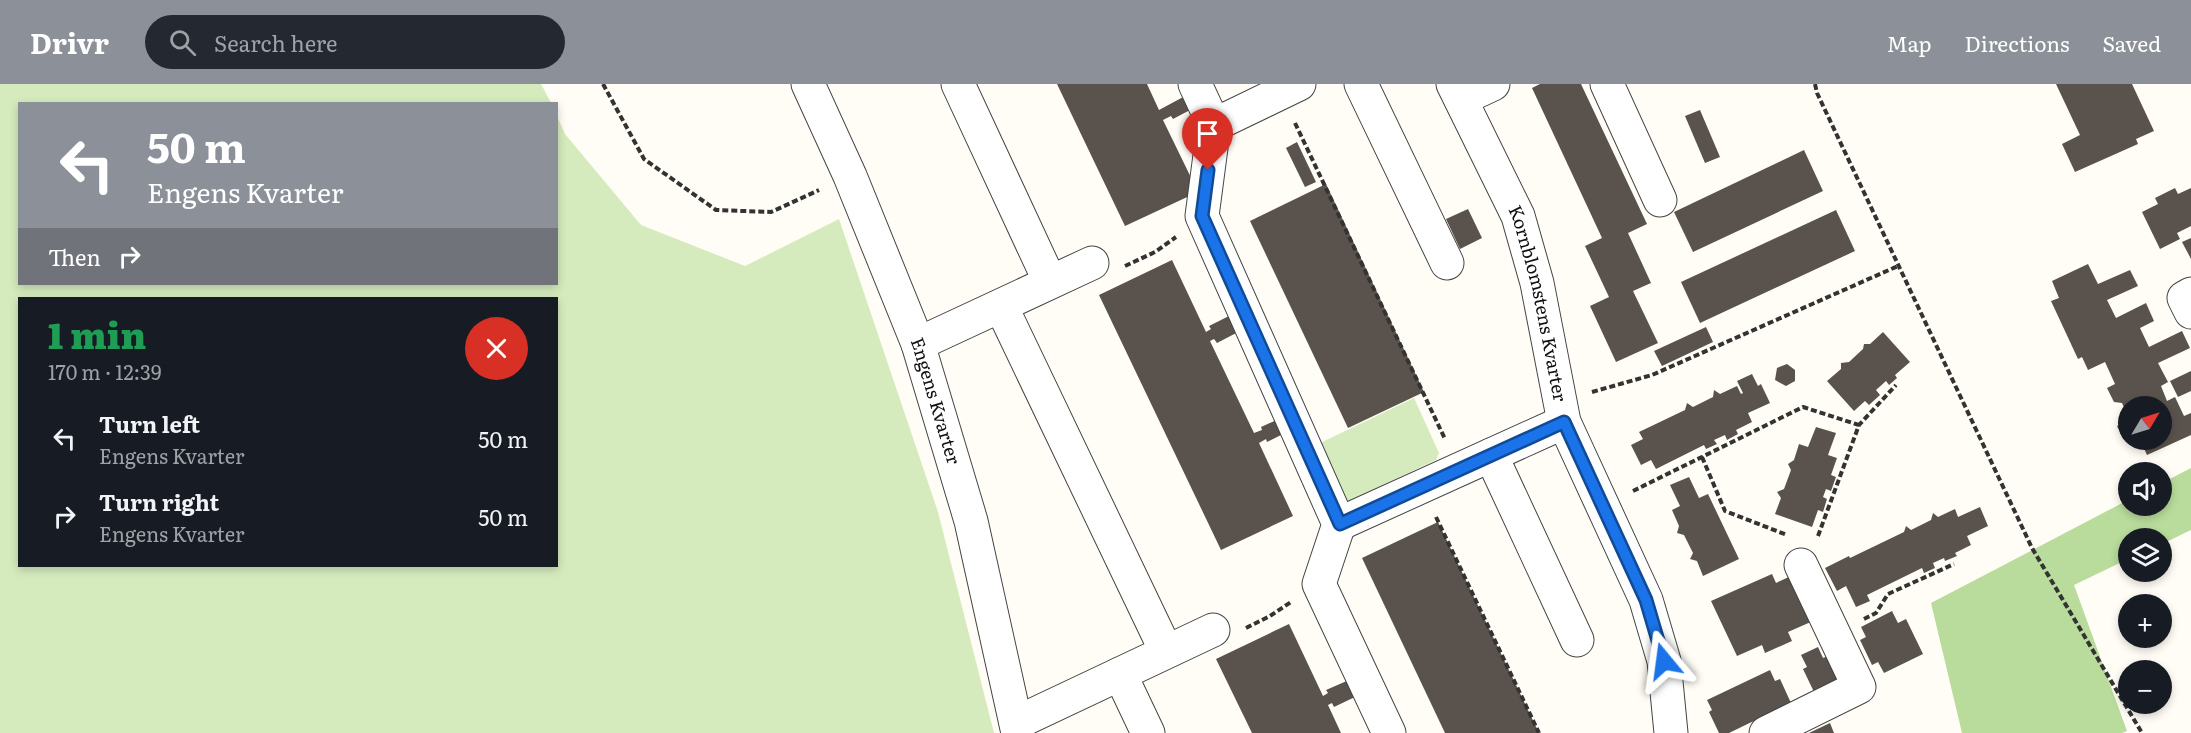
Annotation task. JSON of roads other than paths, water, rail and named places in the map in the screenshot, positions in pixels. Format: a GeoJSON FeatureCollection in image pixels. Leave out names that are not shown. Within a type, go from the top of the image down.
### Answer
{"type":"FeatureCollection","features":[{"type":"Feature","properties":{"kind":"street","name":"Engens Kvarter"},"geometry":{"type":"LineString","coordinates":[[808,84],[850,176],[918,344],[970,520],[1017,728]]}},
{"type":"Feature","properties":{"kind":"street"},"geometry":{"type":"LineString","coordinates":[[958,84],[1050,282]]}},
{"type":"Feature","properties":{"kind":"street"},"geometry":{"type":"LineString","coordinates":[[1195,84],[1214,124],[1202,216],[1340,524],[1319,584],[1389,733]]}},
{"type":"Feature","properties":{"kind":"street"},"geometry":{"type":"LineString","coordinates":[[1361,84],[1447,262]]}},
{"type":"Feature","properties":{"kind":"street"},"geometry":{"type":"LineString","coordinates":[[1457,92],[1493,84]]}},
{"type":"Feature","properties":{"kind":"street"},"geometry":{"type":"LineString","coordinates":[[1607,84],[1660,200]]}},
{"type":"Feature","properties":{"kind":"street"},"geometry":{"type":"LineString","coordinates":[[1214,124],[1290,88]]}},
{"type":"Feature","properties":{"kind":"street","name":"Kornblomstens Kvarter"},"geometry":{"type":"LineString","coordinates":[[1457,92],[1518,216],[1537,283],[1562,412],[1646,600],[1664,661],[1671,733]]}},
{"type":"Feature","properties":{"kind":"street"},"geometry":{"type":"LineString","coordinates":[[918,344],[1092,263]]}},
{"type":"Feature","properties":{"kind":"street"},"geometry":{"type":"LineString","coordinates":[[2191,294],[2184,297],[2191,312]]}},
{"type":"Feature","properties":{"kind":"street"},"geometry":{"type":"LineString","coordinates":[[1001,306],[1166,651]]}},
{"type":"Feature","properties":{"kind":"street"},"geometry":{"type":"LineString","coordinates":[[1340,524],[1491,455],[1562,412]]}},
{"type":"Feature","properties":{"kind":"street"},"geometry":{"type":"LineString","coordinates":[[1491,455],[1577,640]]}},
{"type":"Feature","properties":{"kind":"street"},"geometry":{"type":"LineString","coordinates":[[1766,733],[1859,687],[1801,565]]}},
{"type":"Feature","properties":{"kind":"street"},"geometry":{"type":"LineString","coordinates":[[1017,728],[1166,651],[1213,630]]}},
{"type":"Feature","properties":{"kind":"street"},"geometry":{"type":"LineString","coordinates":[[1120,674],[1148,733]]}}]}
